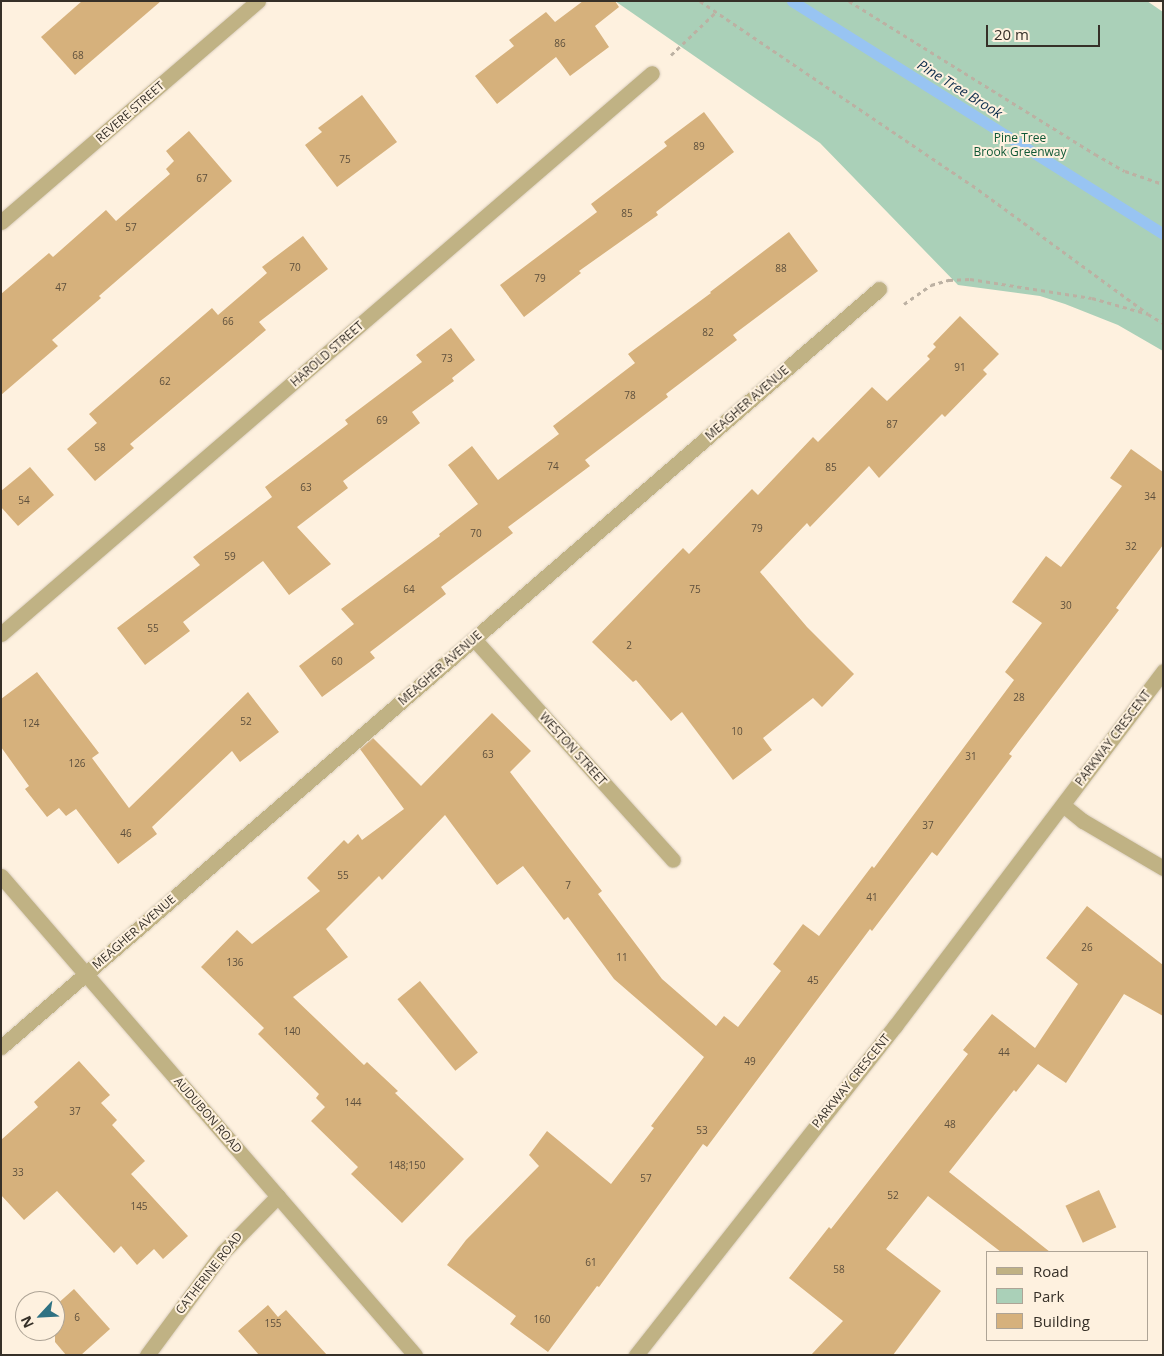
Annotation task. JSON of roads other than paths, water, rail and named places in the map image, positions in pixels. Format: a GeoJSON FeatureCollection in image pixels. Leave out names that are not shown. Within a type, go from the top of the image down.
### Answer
{"type":"FeatureCollection","features":[{"type":"Feature","properties":{"kind":"street","name":"REVERE STREET"},"geometry":{"type":"LineString","coordinates":[[1,222],[258,1]]}},
{"type":"Feature","properties":{"kind":"street","name":"HAROLD STREET"},"geometry":{"type":"LineString","coordinates":[[1,634],[652,73]]}},
{"type":"Feature","properties":{"kind":"street","name":"MEAGHER AVENUE"},"geometry":{"type":"LineString","coordinates":[[1,1047],[879,289]]}},
{"type":"Feature","properties":{"kind":"street","name":"WESTON STREET"},"geometry":{"type":"LineString","coordinates":[[474,639],[673,860]]}},
{"type":"Feature","properties":{"kind":"street","name":"PARKWAY CRESCENT"},"geometry":{"type":"LineString","coordinates":[[636,1355],[895,1026],[1163,671]]}},
{"type":"Feature","properties":{"kind":"street"},"geometry":{"type":"LineString","coordinates":[[1063,805],[1083,821],[1163,868]]}},
{"type":"Feature","properties":{"kind":"street","name":"AUDUBON ROAD"},"geometry":{"type":"LineString","coordinates":[[1,876],[415,1355]]}},
{"type":"Feature","properties":{"kind":"street","name":"CATHERINE ROAD"},"geometry":{"type":"LineString","coordinates":[[147,1355],[224,1251],[278,1196]]}},
{"type":"Feature","properties":{"kind":"waterway","name":"Pine Tree Brook"},"geometry":{"type":"LineString","coordinates":[[792,1],[1163,234]]}},
{"type":"Feature","properties":{"kind":"park label","name":"Pine Tree Brook Greenway"},"geometry":{"type":"Point","coordinates":[1020,145]}}]}
